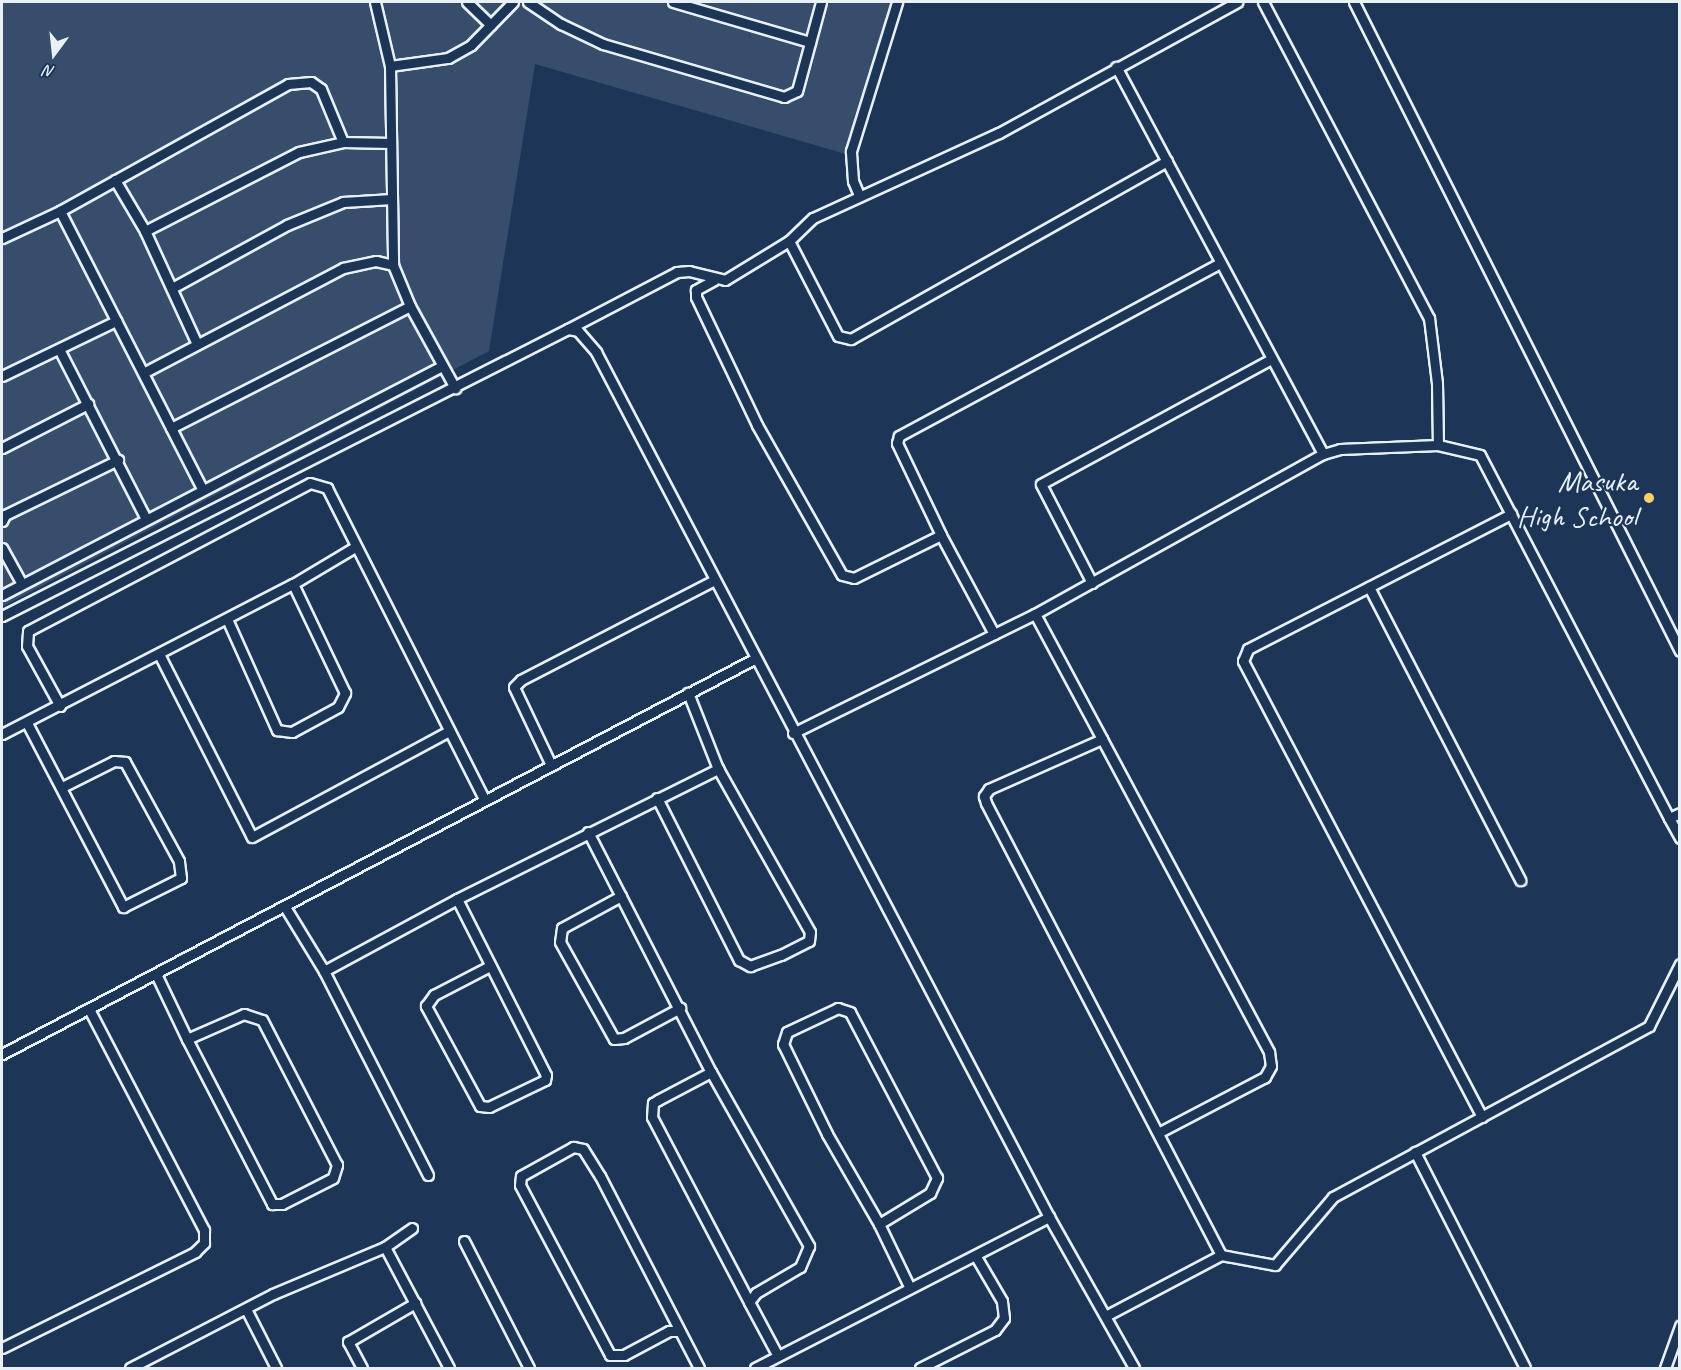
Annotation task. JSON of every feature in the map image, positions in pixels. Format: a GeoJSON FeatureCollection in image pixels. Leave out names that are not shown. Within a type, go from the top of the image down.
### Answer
{"type":"FeatureCollection","features":[{"type":"Feature","properties":{"kind":"street"},"geometry":{"type":"LineString","coordinates":[[375,2],[390,66],[393,265],[410,306],[455,388]]}},
{"type":"Feature","properties":{"kind":"street"},"geometry":{"type":"LineString","coordinates":[[467,2],[491,25]]}},
{"type":"Feature","properties":{"kind":"street"},"geometry":{"type":"LineString","coordinates":[[390,66],[448,58],[471,45],[513,2]]}},
{"type":"Feature","properties":{"kind":"street"},"geometry":{"type":"LineString","coordinates":[[528,2],[561,24],[603,44],[784,97],[796,91],[821,2]]}},
{"type":"Feature","properties":{"kind":"street"},"geometry":{"type":"LineString","coordinates":[[673,2],[810,42]]}},
{"type":"Feature","properties":{"kind":"street"},"geometry":{"type":"LineString","coordinates":[[859,195],[853,181],[851,151],[897,2]]}},
{"type":"Feature","properties":{"kind":"street"},"geometry":{"type":"LineString","coordinates":[[2,616],[455,388],[677,272],[689,271],[714,280],[725,280],[789,241],[813,218],[999,133],[1237,2]]}},
{"type":"Feature","properties":{"kind":"street"},"geometry":{"type":"LineString","coordinates":[[1263,2],[1429,318],[1437,383],[1438,445]]}},
{"type":"Feature","properties":{"kind":"street"},"geometry":{"type":"LineString","coordinates":[[1354,2],[1680,651]]}},
{"type":"Feature","properties":{"kind":"street"},"geometry":{"type":"LineString","coordinates":[[1116,67],[1323,454]]}},
{"type":"Feature","properties":{"kind":"street"},"geometry":{"type":"LineString","coordinates":[[2,238],[60,211],[299,82],[311,82],[321,89],[343,142]]}},
{"type":"Feature","properties":{"kind":"street"},"geometry":{"type":"LineString","coordinates":[[145,231],[299,152],[343,142],[391,143]]}},
{"type":"Feature","properties":{"kind":"street"},"geometry":{"type":"LineString","coordinates":[[789,241],[838,336],[851,339],[1167,161]]}},
{"type":"Feature","properties":{"kind":"street"},"geometry":{"type":"LineString","coordinates":[[115,180],[145,231],[196,342]]}},
{"type":"Feature","properties":{"kind":"street"},"geometry":{"type":"LineString","coordinates":[[172,288],[297,221],[343,202],[392,199]]}},
{"type":"Feature","properties":{"kind":"street"},"geometry":{"type":"LineString","coordinates":[[60,211],[116,321],[145,372],[202,489]]}},
{"type":"Feature","properties":{"kind":"street"},"geometry":{"type":"LineString","coordinates":[[145,372],[196,342],[343,268],[376,261],[393,265]]}},
{"type":"Feature","properties":{"kind":"street"},"geometry":{"type":"LineString","coordinates":[[994,634],[941,535],[897,443],[899,436],[1220,263]]}},
{"type":"Feature","properties":{"kind":"street"},"geometry":{"type":"LineString","coordinates":[[714,280],[696,290],[696,297],[757,425],[842,575],[854,578],[941,535]]}},
{"type":"Feature","properties":{"kind":"street"},"geometry":{"type":"LineString","coordinates":[[171,428],[410,306]]}},
{"type":"Feature","properties":{"kind":"street"},"geometry":{"type":"LineString","coordinates":[[2,376],[116,321]]}},
{"type":"Feature","properties":{"kind":"street"},"geometry":{"type":"LineString","coordinates":[[568,329],[578,331],[596,352],[713,581],[1048,1217],[1107,1315],[1134,1368]]}},
{"type":"Feature","properties":{"kind":"street"},"geometry":{"type":"LineString","coordinates":[[59,349],[118,460],[146,519]]}},
{"type":"Feature","properties":{"kind":"street"},"geometry":{"type":"LineString","coordinates":[[1092,583],[1041,484],[1271,359]]}},
{"type":"Feature","properties":{"kind":"street"},"geometry":{"type":"LineString","coordinates":[[2,595],[21,582],[441,366]]}},
{"type":"Feature","properties":{"kind":"street"},"geometry":{"type":"LineString","coordinates":[[2,448],[88,404]]}},
{"type":"Feature","properties":{"kind":"street"},"geometry":{"type":"LineString","coordinates":[[793,733],[1035,614],[1323,454],[1340,449],[1438,445],[1480,455],[1680,838]]}},
{"type":"Feature","properties":{"kind":"street"},"geometry":{"type":"LineString","coordinates":[[2,521],[5,516],[118,460]]}},
{"type":"Feature","properties":{"kind":"street"},"geometry":{"type":"LineString","coordinates":[[60,706],[27,646],[28,631],[310,483],[327,488],[484,799]]}},
{"type":"Feature","properties":{"kind":"street"},"geometry":{"type":"LineString","coordinates":[[1482,1118],[1243,661],[1248,650],[1511,514]]}},
{"type":"Feature","properties":{"kind":"street"},"geometry":{"type":"LineString","coordinates":[[2,734],[227,619],[293,584],[355,547]]}},
{"type":"Feature","properties":{"kind":"street"},"geometry":{"type":"LineString","coordinates":[[2,548],[21,582]]}},
{"type":"Feature","properties":{"kind":"street"},"geometry":{"type":"LineString","coordinates":[[551,765],[514,687],[520,680],[713,581]]}},
{"type":"Feature","properties":{"kind":"street"},"geometry":{"type":"LineString","coordinates":[[227,619],[277,730],[292,732],[338,707],[345,693],[293,584]]}},
{"type":"Feature","properties":{"kind":"street"},"geometry":{"type":"LineString","coordinates":[[1369,587],[1520,880]]}},
{"type":"Feature","properties":{"kind":"street"},"geometry":{"type":"LineString","coordinates":[[1035,614],[1269,1052],[1271,1066],[1265,1077],[1160,1132]]}},
{"type":"Feature","properties":{"kind":"street"},"geometry":{"type":"LineString","coordinates":[[159,654],[252,837],[449,731]]}},
{"type":"Feature","properties":{"kind":"street"},"geometry":{"type":"LineString","coordinates":[[2,1054],[754,659]]}},
{"type":"Feature","properties":{"kind":"street"},"geometry":{"type":"LineString","coordinates":[[657,798],[739,960],[750,966],[781,955],[809,941],[810,932],[718,769],[688,693]]}},
{"type":"Feature","properties":{"kind":"street"},"geometry":{"type":"LineString","coordinates":[[27,723],[62,786],[123,907],[181,878],[179,861],[125,762],[114,761],[62,786]]}},
{"type":"Feature","properties":{"kind":"street"},"geometry":{"type":"LineString","coordinates":[[1102,739],[988,789],[984,796],[1160,1132],[1221,1255]]}},
{"type":"Feature","properties":{"kind":"street"},"geometry":{"type":"LineString","coordinates":[[324,970],[588,832],[718,769]]}},
{"type":"Feature","properties":{"kind":"street"},"geometry":{"type":"LineString","coordinates":[[1669,818],[1680,813]]}},
{"type":"Feature","properties":{"kind":"street"},"geometry":{"type":"LineString","coordinates":[[588,832],[711,1072],[809,1245],[800,1267],[756,1293],[749,1302]]}},
{"type":"Feature","properties":{"kind":"street"},"geometry":{"type":"LineString","coordinates":[[621,896],[562,928],[560,942],[614,1039],[624,1038],[680,1008]]}},
{"type":"Feature","properties":{"kind":"street"},"geometry":{"type":"LineString","coordinates":[[458,899],[546,1075],[545,1080],[489,1107],[480,1106],[426,1006],[435,995],[490,966]]}},
{"type":"Feature","properties":{"kind":"street"},"geometry":{"type":"LineString","coordinates":[[285,907],[324,970],[428,1175]]}},
{"type":"Feature","properties":{"kind":"street"},"geometry":{"type":"LineString","coordinates":[[1107,1315],[1221,1255],[1275,1265],[1333,1197],[1649,1026],[1680,964]]}},
{"type":"Feature","properties":{"kind":"street"},"geometry":{"type":"LineString","coordinates":[[156,974],[187,1039],[272,1204],[282,1204],[333,1178],[337,1166],[262,1020],[244,1014],[187,1039]]}},
{"type":"Feature","properties":{"kind":"street"},"geometry":{"type":"LineString","coordinates":[[879,1224],[930,1193],[937,1178],[850,1011],[838,1008],[786,1032],[783,1044],[827,1134],[879,1224],[910,1288]]}},
{"type":"Feature","properties":{"kind":"street"},"geometry":{"type":"LineString","coordinates":[[2,1348],[195,1252],[204,1243],[204,1230],[89,1009]]}},
{"type":"Feature","properties":{"kind":"street"},"geometry":{"type":"LineString","coordinates":[[711,1072],[653,1103],[652,1117],[778,1356]]}},
{"type":"Feature","properties":{"kind":"street"},"geometry":{"type":"LineString","coordinates":[[679,1331],[669,1331],[624,1355],[610,1355],[520,1185],[521,1176],[573,1147],[583,1149],[699,1368]]}},
{"type":"Feature","properties":{"kind":"street"},"geometry":{"type":"LineString","coordinates":[[1416,1152],[1525,1368]]}},
{"type":"Feature","properties":{"kind":"street"},"geometry":{"type":"LineString","coordinates":[[755,1368],[1048,1217]]}},
{"type":"Feature","properties":{"kind":"street"},"geometry":{"type":"LineString","coordinates":[[130,1368],[246,1309],[386,1247],[412,1228]]}},
{"type":"Feature","properties":{"kind":"street"},"geometry":{"type":"LineString","coordinates":[[464,1241],[530,1368]]}},
{"type":"Feature","properties":{"kind":"street"},"geometry":{"type":"LineString","coordinates":[[386,1247],[449,1368]]}},
{"type":"Feature","properties":{"kind":"street"},"geometry":{"type":"LineString","coordinates":[[920,1368],[995,1330],[1004,1318],[1002,1301],[975,1255]]}},
{"type":"Feature","properties":{"kind":"street"},"geometry":{"type":"LineString","coordinates":[[362,1368],[348,1342],[415,1303]]}},
{"type":"Feature","properties":{"kind":"street"},"geometry":{"type":"LineString","coordinates":[[246,1309],[276,1368]]}},
{"type":"Feature","properties":{"kind":"street"},"geometry":{"type":"LineString","coordinates":[[1665,1368],[1680,1326]]}},
{"type":"Feature","properties":{"kind":"shaded area"},"geometry":{"type":"Polygon","coordinates":[[[2,2],[903,2],[856,157],[535,64],[489,351],[2,607],[2,2]]]}},
{"type":"Feature","properties":{"kind":"place","name":"Masuka High School"},"geometry":{"type":"Point","coordinates":[1649,498]}}]}
